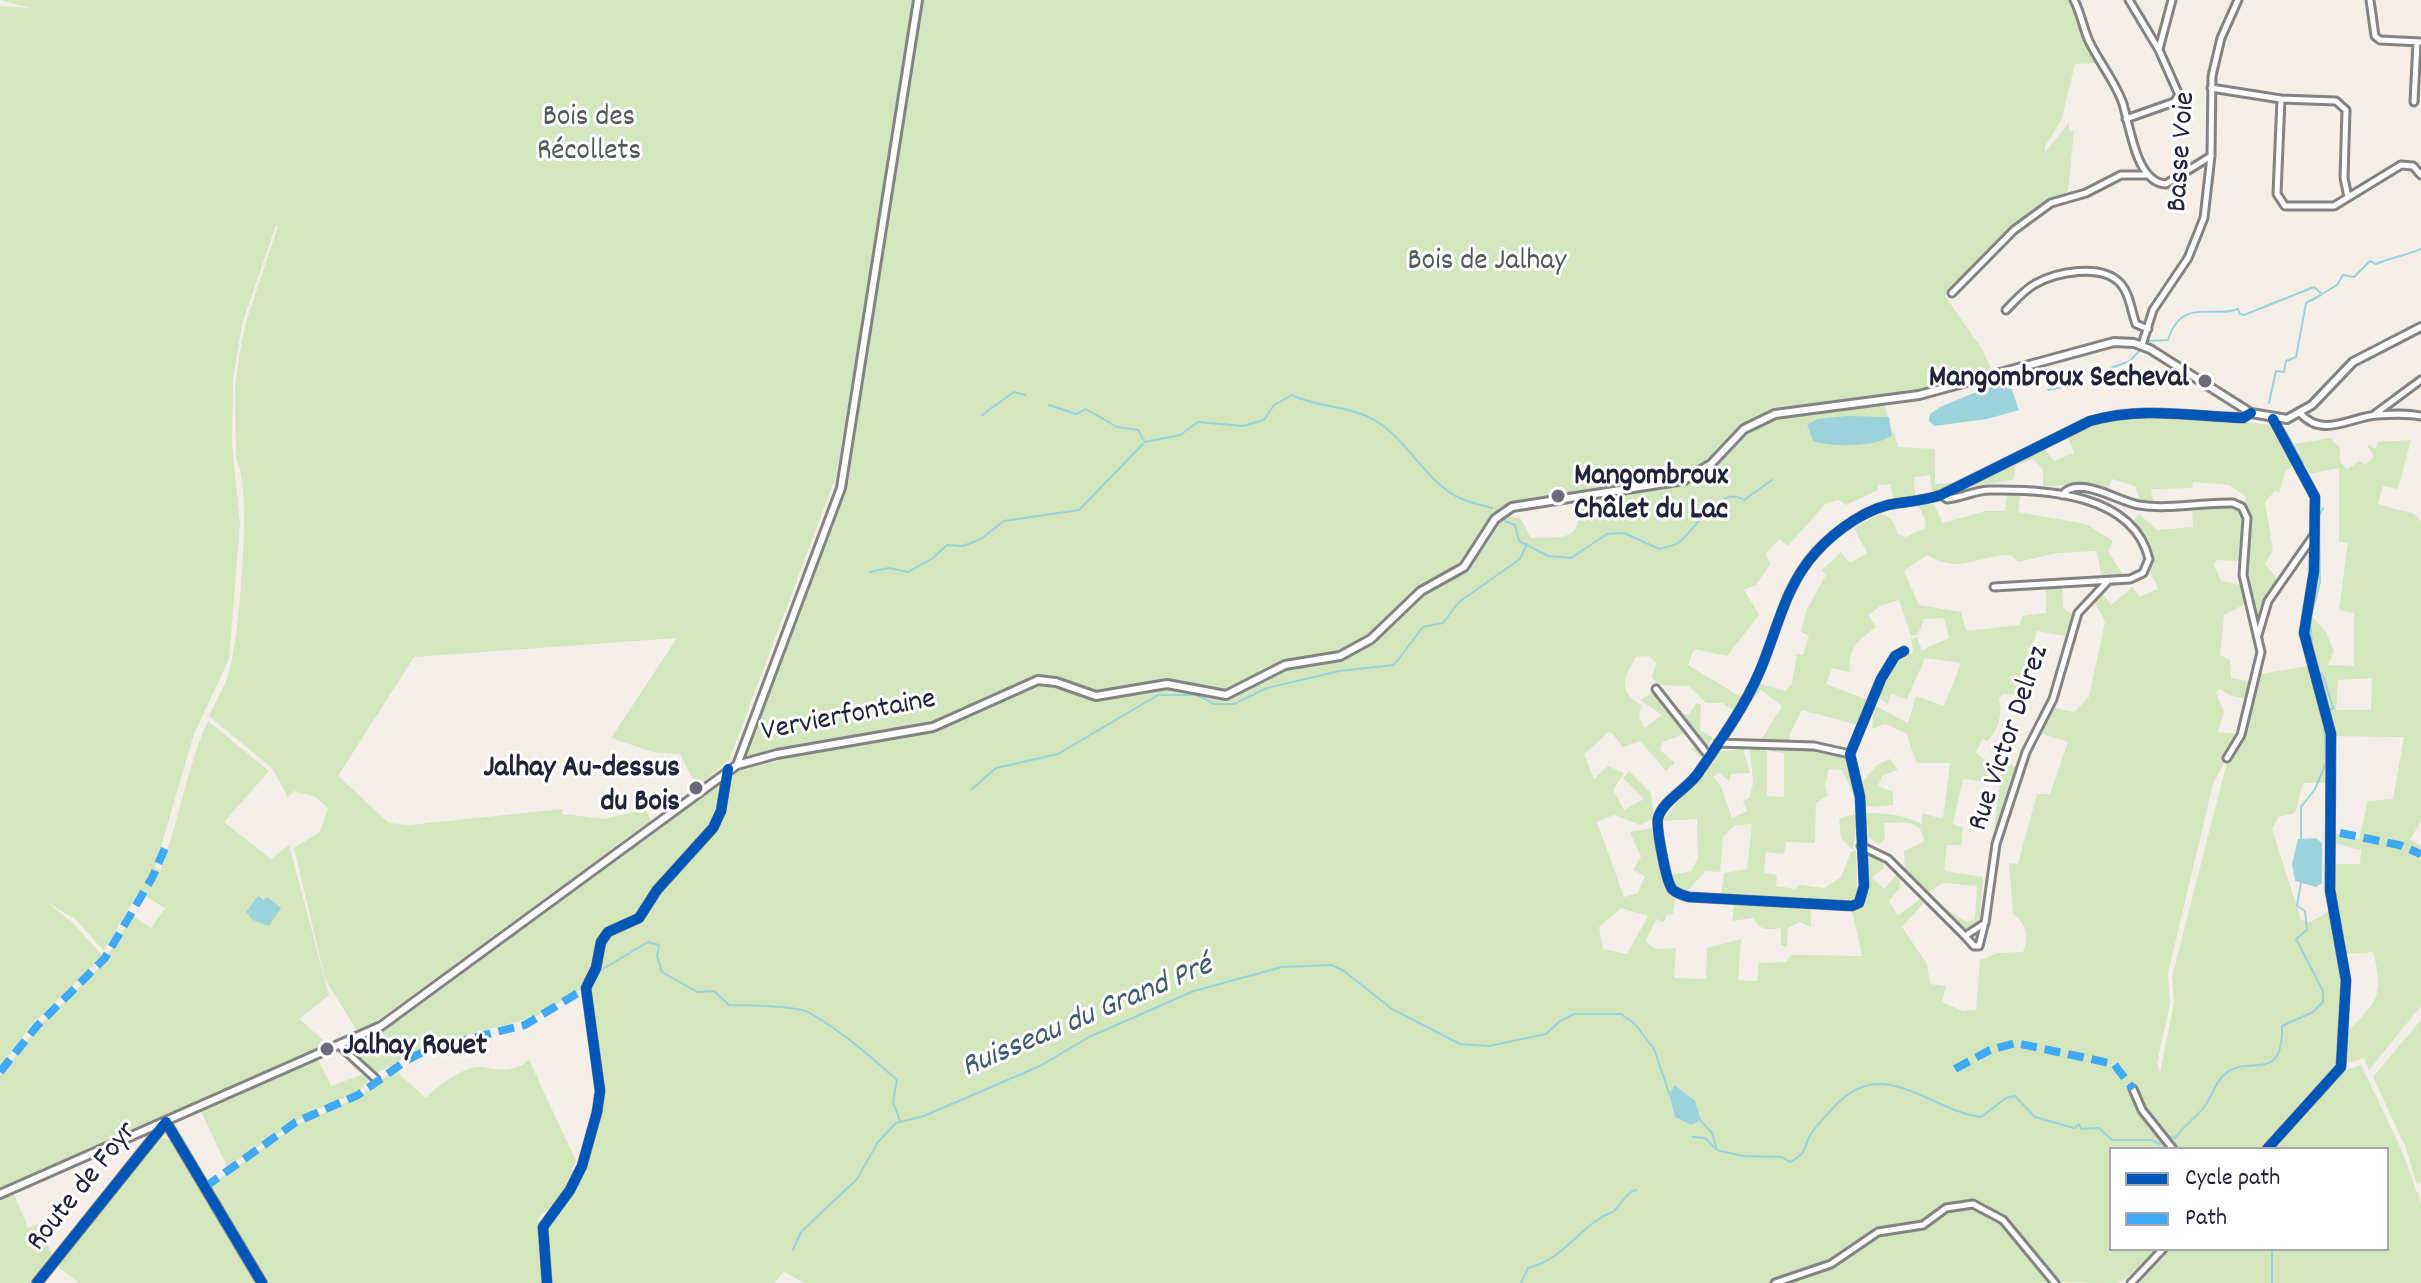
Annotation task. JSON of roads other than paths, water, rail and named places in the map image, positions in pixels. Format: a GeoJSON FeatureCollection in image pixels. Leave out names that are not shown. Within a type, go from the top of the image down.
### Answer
{"type":"FeatureCollection","features":[{"type":"Feature","properties":{"kind":"main road","name":"Vervierfontaine"},"geometry":{"type":"LineString","coordinates":[[737,765],[841,488],[918,0]]}},
{"type":"Feature","properties":{"kind":"main road"},"geometry":{"type":"LineString","coordinates":[[2142,345],[2251,413],[2273,419],[2300,413],[2353,362],[2421,327]]}},
{"type":"Feature","properties":{"kind":"main road","name":"Vervierfontaine"},"geometry":{"type":"LineString","coordinates":[[0,1194],[381,1026],[737,765],[777,754],[933,727],[1038,680],[1050,680],[1084,694],[1102,696],[1167,684],[1217,695],[1235,693],[1285,665],[1335,657],[1365,643],[1421,591],[1464,567],[1495,519],[1512,507],[1684,480],[1711,464],[1744,429],[1775,414],[1919,395],[2103,344],[2125,341],[2142,345]]}},
{"type":"Feature","properties":{"kind":"main road"},"geometry":{"type":"LineString","coordinates":[[166,1122],[262,1283]]}},
{"type":"Feature","properties":{"kind":"main road","name":"Route de Foyr"},"geometry":{"type":"LineString","coordinates":[[42,1282],[166,1122]]}},
{"type":"Feature","properties":{"kind":"street"},"geometry":{"type":"LineString","coordinates":[[2074,0],[2088,40],[2120,96],[2130,139],[2149,176],[2155,182],[2166,184],[2211,156]]}},
{"type":"Feature","properties":{"kind":"street"},"geometry":{"type":"LineString","coordinates":[[2126,119],[2178,98],[2159,50],[2129,0]]}},
{"type":"Feature","properties":{"kind":"street"},"geometry":{"type":"LineString","coordinates":[[2159,50],[2172,0]]}},
{"type":"Feature","properties":{"kind":"street","name":"Basse Voie"},"geometry":{"type":"LineString","coordinates":[[2142,345],[2160,295],[2188,258],[2198,238],[2207,200],[2211,156],[2211,88],[2218,47],[2238,0]]}},
{"type":"Feature","properties":{"kind":"street"},"geometry":{"type":"LineString","coordinates":[[2370,0],[2375,36],[2380,40],[2419,42],[2414,102]]}},
{"type":"Feature","properties":{"kind":"street"},"geometry":{"type":"LineString","coordinates":[[2211,88],[2281,99],[2336,101],[2342,105],[2346,110],[2344,178],[2348,197]]}},
{"type":"Feature","properties":{"kind":"street"},"geometry":{"type":"LineString","coordinates":[[2281,99],[2278,200],[2285,206],[2334,206],[2401,165],[2413,166],[2421,175]]}},
{"type":"Feature","properties":{"kind":"street"},"geometry":{"type":"LineString","coordinates":[[1952,293],[2014,230],[2051,203],[2086,193],[2121,175],[2149,176]]}},
{"type":"Feature","properties":{"kind":"street"},"geometry":{"type":"LineString","coordinates":[[2006,310],[2036,283],[2089,271],[2118,280],[2125,289],[2136,324],[2148,329]]}},
{"type":"Feature","properties":{"kind":"street"},"geometry":{"type":"LineString","coordinates":[[2374,414],[2421,380]]}},
{"type":"Feature","properties":{"kind":"street"},"geometry":{"type":"LineString","coordinates":[[1904,651],[1895,656],[1881,679],[1850,754],[1859,789],[1862,897],[1852,906],[1689,897],[1675,892],[1669,883],[1658,818],[1699,772],[1758,676],[1782,606],[1815,553],[1865,515],[1897,503],[1920,502],[1941,495],[2090,421],[2110,415],[2150,411],[2243,418],[2251,413]]}},
{"type":"Feature","properties":{"kind":"street"},"geometry":{"type":"LineString","coordinates":[[2300,413],[2308,421],[2329,426],[2374,414],[2421,416]]}},
{"type":"Feature","properties":{"kind":"street"},"geometry":{"type":"LineString","coordinates":[[2269,1147],[2341,1067],[2346,980],[2330,890],[2331,734],[2304,633],[2314,571],[2312,490],[2273,419]]}},
{"type":"Feature","properties":{"kind":"street"},"geometry":{"type":"LineString","coordinates":[[2062,495],[2064,491],[2078,489],[2139,505],[2239,504],[2247,518],[2243,575],[2258,635],[2259,669],[2241,735],[2227,758]]}},
{"type":"Feature","properties":{"kind":"street","name":"Rue Victor Delrez"},"geometry":{"type":"LineString","coordinates":[[1941,495],[1952,499],[1986,490],[2062,495],[2101,504],[2118,513],[2142,541],[2149,559],[2143,573],[2107,582],[2097,579],[1994,587]]}},
{"type":"Feature","properties":{"kind":"street"},"geometry":{"type":"LineString","coordinates":[[2258,635],[2268,601],[2315,534]]}},
{"type":"Feature","properties":{"kind":"street","name":"Rue Victor Delrez"},"geometry":{"type":"LineString","coordinates":[[1985,923],[1996,844],[2026,752],[2053,699],[2078,613],[2107,582]]}},
{"type":"Feature","properties":{"kind":"street"},"geometry":{"type":"LineString","coordinates":[[1656,689],[1708,755]]}},
{"type":"Feature","properties":{"kind":"street"},"geometry":{"type":"LineString","coordinates":[[1718,743],[1814,746],[1850,754]]}},
{"type":"Feature","properties":{"kind":"street","name":"Vervierfontaine"},"geometry":{"type":"LineString","coordinates":[[547,1283],[543,1227],[570,1190],[582,1166],[597,1112],[600,1091],[586,988],[596,968],[601,942],[608,932],[639,918],[657,890],[713,828],[721,811],[728,769]]}},
{"type":"Feature","properties":{"kind":"street"},"geometry":{"type":"LineString","coordinates":[[1861,846],[1888,859],[1974,946],[1979,946],[1985,923]]}},
{"type":"Feature","properties":{"kind":"street"},"geometry":{"type":"LineString","coordinates":[[1965,936],[1985,923]]}},
{"type":"Feature","properties":{"kind":"street"},"geometry":{"type":"LineString","coordinates":[[340,1046],[376,1079]]}},
{"type":"Feature","properties":{"kind":"street"},"geometry":{"type":"LineString","coordinates":[[2133,1089],[2142,1110],[2171,1147]]}},
{"type":"Feature","properties":{"kind":"street"},"geometry":{"type":"LineString","coordinates":[[1775,1283],[1831,1264],[1878,1232],[1923,1225],[1946,1208],[1973,1204],[2003,1220],[2042,1272],[2055,1283]]}},
{"type":"Feature","properties":{"kind":"street"},"geometry":{"type":"LineString","coordinates":[[2132,1283],[2161,1251]]}},
{"type":"Feature","properties":{"kind":"water"},"geometry":{"type":"Polygon","coordinates":[[[2008,379],[2019,410],[1987,419],[1934,426],[1929,421],[1930,414],[1940,407],[2008,379]]]}},
{"type":"Feature","properties":{"kind":"water"},"geometry":{"type":"Polygon","coordinates":[[[1889,417],[1892,436],[1853,445],[1813,441],[1807,425],[1817,419],[1889,417]]]}},
{"type":"Feature","properties":{"kind":"water"},"geometry":{"type":"Polygon","coordinates":[[[2316,838],[2322,843],[2322,883],[2316,887],[2295,881],[2292,864],[2298,839],[2316,838]]]}},
{"type":"Feature","properties":{"kind":"water"},"geometry":{"type":"Polygon","coordinates":[[[258,896],[264,900],[267,897],[281,908],[269,926],[253,920],[246,912],[258,896]]]}},
{"type":"Feature","properties":{"kind":"water"},"geometry":{"type":"Polygon","coordinates":[[[1675,1085],[1695,1101],[1701,1120],[1691,1125],[1675,1117],[1669,1094],[1675,1085]]]}},
{"type":"Feature","properties":{"kind":"waterway"},"geometry":{"type":"LineString","coordinates":[[2149,341],[2168,340],[2174,326],[2190,313],[2238,309],[2244,315],[2314,287],[2322,294],[2337,285],[2343,275],[2354,277],[2370,261],[2376,264],[2421,249]]}},
{"type":"Feature","properties":{"kind":"waterway","name":"Ruisseau du Grand Pré"},"geometry":{"type":"LineString","coordinates":[[2269,403],[2276,371],[2284,372],[2286,361],[2296,357],[2306,303],[2321,295]]}},
{"type":"Feature","properties":{"kind":"waterway"},"geometry":{"type":"LineString","coordinates":[[2103,371],[2130,361],[2141,349]]}},
{"type":"Feature","properties":{"kind":"waterway"},"geometry":{"type":"LineString","coordinates":[[2048,390],[2063,387],[2077,379]]}},
{"type":"Feature","properties":{"kind":"waterway"},"geometry":{"type":"LineString","coordinates":[[982,415],[1014,392],[1025,395]]}},
{"type":"Feature","properties":{"kind":"waterway"},"geometry":{"type":"LineString","coordinates":[[1049,405],[1076,414],[1086,409],[1117,427],[1138,430],[1145,442],[1180,435],[1198,422],[1243,426],[1264,420],[1274,405],[1292,395],[1369,417],[1390,431],[1439,484],[1465,500],[1492,508]]}},
{"type":"Feature","properties":{"kind":"waterway","name":"Ruisseau du Grand Pré"},"geometry":{"type":"LineString","coordinates":[[2283,427],[2303,463]]}},
{"type":"Feature","properties":{"kind":"waterway"},"geometry":{"type":"LineString","coordinates":[[870,572],[889,568],[908,572],[933,558],[947,545],[963,546],[981,539],[1004,521],[1079,510],[1143,444]]}},
{"type":"Feature","properties":{"kind":"waterway"},"geometry":{"type":"LineString","coordinates":[[1505,521],[1515,525],[1519,541],[1548,556],[1571,558],[1607,534],[1624,533],[1659,549],[1678,543],[1717,503],[1735,496],[1744,500],[1772,480]]}},
{"type":"Feature","properties":{"kind":"waterway","name":"Ruisseau du Grand Pré"},"geometry":{"type":"LineString","coordinates":[[2313,656],[2310,620],[2320,582],[2319,516],[2323,508]]}},
{"type":"Feature","properties":{"kind":"waterway"},"geometry":{"type":"LineString","coordinates":[[972,789],[996,768],[1058,754],[1158,695],[1197,695],[1214,704],[1234,704],[1267,688],[1339,671],[1394,665],[1423,627],[1443,623],[1459,602],[1520,559],[1527,544]]}},
{"type":"Feature","properties":{"kind":"waterway","name":"Ruisseau du Grand Pré"},"geometry":{"type":"LineString","coordinates":[[2315,666],[2324,678],[2333,708],[2329,710]]}},
{"type":"Feature","properties":{"kind":"waterway","name":"Ruisseau du Grand Pré"},"geometry":{"type":"LineString","coordinates":[[2301,839],[2301,807],[2315,789],[2326,763],[2324,718]]}},
{"type":"Feature","properties":{"kind":"waterway","name":"Ruisseau du Grand Pré"},"geometry":{"type":"LineString","coordinates":[[2166,1135],[2175,1138],[2205,1106],[2225,1074],[2234,1068],[2271,1062],[2281,1044],[2282,1026],[2313,1012],[2323,1002],[2323,991],[2296,939],[2307,930],[2305,911],[2297,906],[2301,882]]}},
{"type":"Feature","properties":{"kind":"waterway"},"geometry":{"type":"LineString","coordinates":[[590,987],[598,972],[648,942],[659,945],[657,956],[662,972],[697,992],[714,991],[729,1005],[802,1010],[843,1035],[897,1080],[893,1102],[900,1121]]}},
{"type":"Feature","properties":{"kind":"waterway","name":"Ruisseau du Grand Pré"},"geometry":{"type":"LineString","coordinates":[[793,1250],[801,1232],[857,1179],[878,1142],[896,1123],[924,1116],[1040,1066],[1089,1037],[1194,991],[1282,967],[1332,965],[1392,1009],[1460,1044],[1489,1046],[1546,1034],[1574,1014],[1621,1014],[1635,1024],[1654,1049],[1669,1093]]}},
{"type":"Feature","properties":{"kind":"waterway","name":"Ruisseau du Grand Pré"},"geometry":{"type":"LineString","coordinates":[[1701,1121],[1712,1133],[1717,1150],[1743,1156],[1782,1157],[1790,1162],[1803,1152],[1808,1138],[1826,1116],[1853,1091],[1871,1085],[1889,1085],[1981,1117],[2006,1098],[2015,1096],[2035,1117],[2074,1128],[2079,1124],[2081,1129],[2099,1128],[2112,1140],[2151,1140],[2160,1144]]}},
{"type":"Feature","properties":{"kind":"waterway"},"geometry":{"type":"LineString","coordinates":[[1693,1137],[1705,1138],[1716,1149]]}},
{"type":"Feature","properties":{"kind":"waterway"},"geometry":{"type":"LineString","coordinates":[[1521,1283],[1528,1268],[1560,1252],[1636,1190]]}},
{"type":"Feature","properties":{"kind":"waterway"},"geometry":{"type":"LineString","coordinates":[[2272,1251],[2272,1283]]}},
{"type":"Feature","properties":{"kind":"place","name":"Mangombroux Secheval"},"geometry":{"type":"Point","coordinates":[2205,381]}},
{"type":"Feature","properties":{"kind":"place","name":"Mangombroux Châlet du Lac"},"geometry":{"type":"Point","coordinates":[1558,496]}},
{"type":"Feature","properties":{"kind":"place","name":"Jalhay Au-dessus du Bois"},"geometry":{"type":"Point","coordinates":[696,788]}},
{"type":"Feature","properties":{"kind":"place","name":"Jalhay Rouet"},"geometry":{"type":"Point","coordinates":[327,1049]}},
{"type":"Feature","properties":{"kind":"park label","name":"Bois des Récollets"},"geometry":{"type":"Point","coordinates":[589,137]}},
{"type":"Feature","properties":{"kind":"park label","name":"Bois de Jalhay"},"geometry":{"type":"Point","coordinates":[1487,264]}}]}
